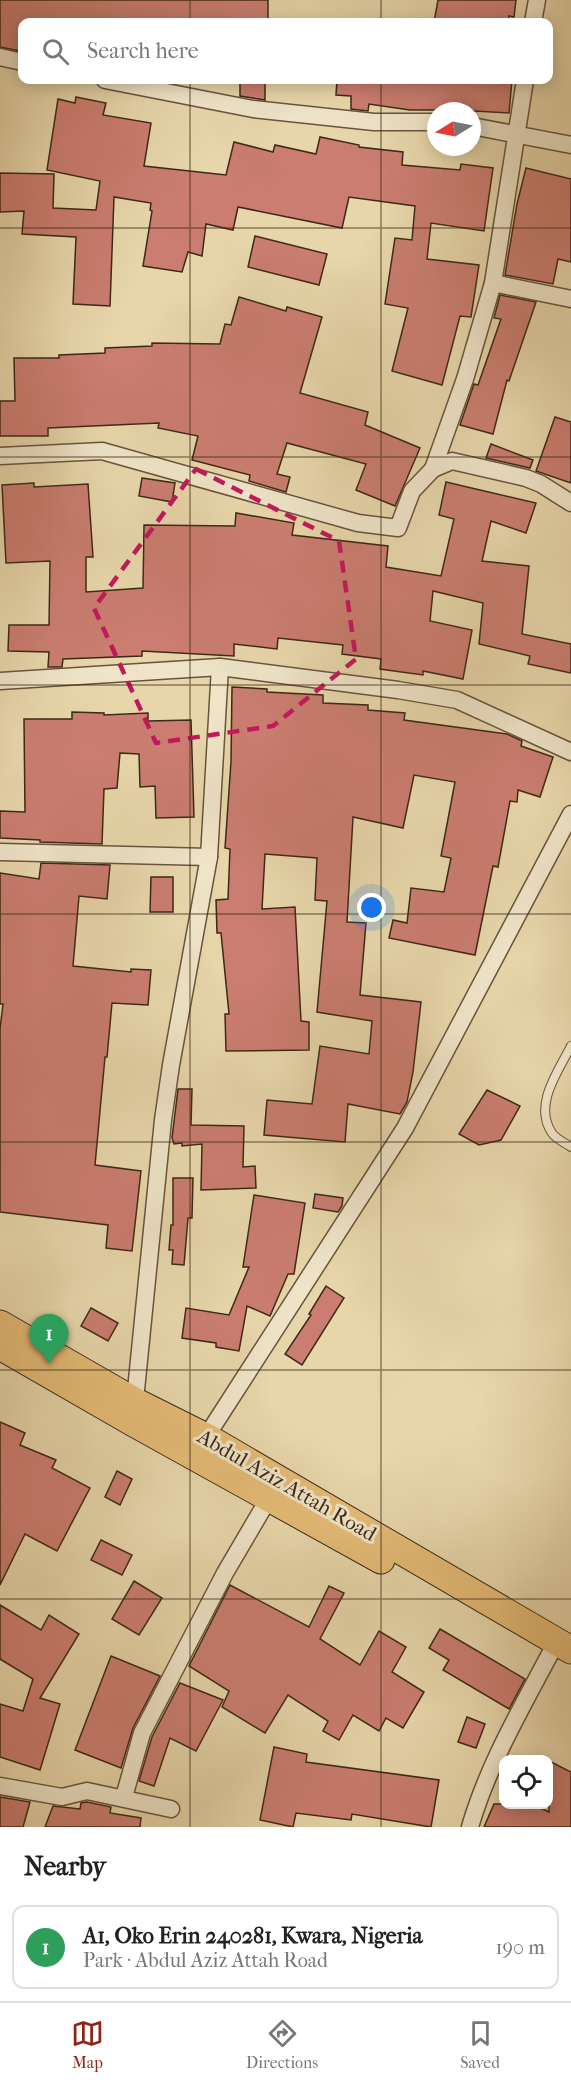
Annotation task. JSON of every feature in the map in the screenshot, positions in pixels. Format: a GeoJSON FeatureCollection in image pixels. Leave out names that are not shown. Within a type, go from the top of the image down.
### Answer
{"type":"FeatureCollection","features":[{"type":"Feature","properties":{"kind":"highway","name":"Abdul Aziz Attah Road"},"geometry":{"type":"LineString","coordinates":[[0,1324],[269,1498],[564,1655]]}},
{"type":"Feature","properties":{"kind":"highway","name":"Abdul Aziz Attah Road"},"geometry":{"type":"LineString","coordinates":[[0,1346],[134,1412],[206,1437],[564,1655]]}},
{"type":"Feature","properties":{"kind":"street"},"geometry":{"type":"LineString","coordinates":[[534,18],[537,0]]}},
{"type":"Feature","properties":{"kind":"street"},"geometry":{"type":"LineString","coordinates":[[0,57],[18,61]]}},
{"type":"Feature","properties":{"kind":"street"},"geometry":{"type":"LineString","coordinates":[[125,84],[253,109],[374,122],[427,122]]}},
{"type":"Feature","properties":{"kind":"street"},"geometry":{"type":"LineString","coordinates":[[433,469],[465,379],[493,282],[524,84]]}},
{"type":"Feature","properties":{"kind":"street"},"geometry":{"type":"LineString","coordinates":[[481,128],[571,145]]}},
{"type":"Feature","properties":{"kind":"street"},"geometry":{"type":"LineString","coordinates":[[493,282],[571,299]]}},
{"type":"Feature","properties":{"kind":"street"},"geometry":{"type":"LineString","coordinates":[[0,456],[102,451],[358,523],[398,528],[412,491],[433,469],[452,461],[526,478],[571,502]]}},
{"type":"Feature","properties":{"kind":"street"},"geometry":{"type":"LineString","coordinates":[[134,1412],[163,1120],[209,857],[220,667]]}},
{"type":"Feature","properties":{"kind":"street"},"geometry":{"type":"LineString","coordinates":[[0,681],[220,667],[457,700],[571,752]]}},
{"type":"Feature","properties":{"kind":"street"},"geometry":{"type":"LineString","coordinates":[[206,1437],[405,1128],[571,814]]}},
{"type":"Feature","properties":{"kind":"street"},"geometry":{"type":"LineString","coordinates":[[0,852],[209,857]]}},
{"type":"Feature","properties":{"kind":"street"},"geometry":{"type":"LineString","coordinates":[[124,1797],[142,1733],[225,1573],[269,1498]]}},
{"type":"Feature","properties":{"kind":"street"},"geometry":{"type":"LineString","coordinates":[[470,1827],[479,1796],[503,1743],[564,1655]]}},
{"type":"Feature","properties":{"kind":"street"},"geometry":{"type":"LineString","coordinates":[[0,1786],[62,1797],[87,1791],[124,1797],[171,1809]]}},
{"type":"Feature","properties":{"kind":"lane"},"geometry":{"type":"LineString","coordinates":[[571,1046],[546,1098],[544,1115],[553,1134],[571,1147]]}},
{"type":"Feature","properties":{"kind":"highlighted area"},"geometry":{"type":"Polygon","coordinates":[[[196,469],[339,541],[356,659],[273,726],[156,743],[94,608],[196,469]]]}},
{"type":"Feature","properties":{"kind":"building"},"geometry":{"type":"Polygon","coordinates":[[[0,0],[268,0],[268,18],[18,18],[18,51],[0,47],[0,0]]]}},
{"type":"Feature","properties":{"kind":"building"},"geometry":{"type":"Polygon","coordinates":[[[438,0],[516,0],[514,17],[435,18],[438,0]]]}},
{"type":"Feature","properties":{"kind":"building"},"geometry":{"type":"Polygon","coordinates":[[[240,84],[265,84],[265,100],[240,96],[240,84]]]}},
{"type":"Feature","properties":{"kind":"building"},"geometry":{"type":"Polygon","coordinates":[[[337,84],[512,84],[509,113],[481,111],[481,102],[427,102],[427,110],[369,104],[368,111],[351,109],[351,96],[336,95],[337,84]]]}},
{"type":"Feature","properties":{"kind":"building"},"geometry":{"type":"Polygon","coordinates":[[[76,97],[106,103],[103,115],[151,123],[144,166],[226,175],[234,142],[273,152],[275,145],[316,154],[320,137],[359,145],[359,147],[403,152],[402,165],[460,170],[461,164],[493,168],[484,231],[431,223],[427,259],[479,265],[471,317],[460,316],[442,385],[392,371],[408,308],[385,304],[395,238],[412,240],[415,206],[349,197],[342,228],[238,207],[233,230],[206,224],[202,256],[188,252],[182,272],[143,266],[152,211],[150,210],[151,203],[114,197],[110,306],[73,304],[76,237],[22,234],[24,211],[0,212],[0,173],[54,174],[53,208],[96,210],[100,181],[47,170],[58,99],[75,103],[76,97]]]}},
{"type":"Feature","properties":{"kind":"building"},"geometry":{"type":"Polygon","coordinates":[[[526,168],[571,179],[571,262],[558,259],[553,284],[505,275],[517,204],[526,168]]]}},
{"type":"Feature","properties":{"kind":"building"},"geometry":{"type":"Polygon","coordinates":[[[255,236],[327,254],[319,285],[248,267],[255,236]]]}},
{"type":"Feature","properties":{"kind":"building"},"geometry":{"type":"Polygon","coordinates":[[[500,295],[536,302],[509,381],[507,380],[493,434],[460,425],[474,384],[478,385],[501,319],[494,318],[500,295]]]}},
{"type":"Feature","properties":{"kind":"building"},"geometry":{"type":"Polygon","coordinates":[[[239,297],[286,311],[287,307],[322,317],[300,393],[368,412],[365,425],[420,448],[395,506],[356,490],[366,464],[287,443],[277,474],[290,477],[286,492],[249,481],[250,475],[192,460],[198,436],[158,428],[159,423],[48,428],[48,436],[0,436],[0,401],[15,401],[14,358],[59,358],[59,355],[105,353],[105,348],[152,346],[152,343],[220,344],[225,324],[231,325],[239,297]]]}},
{"type":"Feature","properties":{"kind":"building"},"geometry":{"type":"Polygon","coordinates":[[[555,417],[571,422],[571,483],[536,471],[555,417]]]}},
{"type":"Feature","properties":{"kind":"building"},"geometry":{"type":"Polygon","coordinates":[[[491,444],[533,460],[530,468],[486,458],[491,444]]]}},
{"type":"Feature","properties":{"kind":"building"},"geometry":{"type":"Polygon","coordinates":[[[142,478],[175,483],[172,502],[139,496],[142,478]]]}},
{"type":"Feature","properties":{"kind":"building"},"geometry":{"type":"Polygon","coordinates":[[[446,482],[536,503],[526,533],[491,521],[482,561],[529,566],[522,634],[571,644],[571,673],[528,664],[530,656],[479,644],[483,603],[433,591],[430,621],[472,630],[463,679],[423,671],[423,675],[380,669],[381,659],[342,654],[343,645],[278,638],[277,649],[234,644],[234,656],[142,651],[142,656],[63,659],[62,667],[48,667],[49,652],[8,651],[9,625],[49,625],[50,561],[6,563],[2,485],[34,483],[34,487],[88,484],[93,557],[86,557],[86,592],[143,588],[144,525],[235,526],[236,513],[294,523],[292,535],[388,546],[386,567],[441,576],[454,519],[439,515],[446,482]]]}},
{"type":"Feature","properties":{"kind":"building"},"geometry":{"type":"Polygon","coordinates":[[[232,687],[267,689],[267,692],[323,695],[323,703],[368,705],[368,710],[405,713],[404,720],[507,734],[522,741],[521,746],[553,757],[540,797],[518,790],[517,802],[510,801],[498,867],[493,866],[475,955],[389,938],[393,920],[407,923],[411,888],[444,892],[451,858],[441,856],[455,782],[414,775],[403,828],[353,817],[347,922],[366,923],[360,995],[421,1002],[407,1102],[400,1114],[348,1104],[345,1142],[264,1135],[267,1100],[312,1104],[320,1046],[369,1054],[372,1021],[317,1012],[327,901],[315,900],[317,858],[265,854],[262,909],[295,907],[301,1021],[309,1022],[309,1050],[226,1051],[225,1014],[229,1014],[221,933],[217,933],[216,900],[228,899],[230,849],[225,848],[231,762],[232,687]]]}},
{"type":"Feature","properties":{"kind":"building"},"geometry":{"type":"Polygon","coordinates":[[[72,712],[104,713],[104,715],[148,713],[148,721],[191,720],[194,817],[156,818],[155,786],[140,787],[139,754],[120,753],[117,788],[104,789],[102,844],[0,838],[0,811],[25,812],[24,719],[72,719],[72,712]]]}},
{"type":"Feature","properties":{"kind":"building"},"geometry":{"type":"Polygon","coordinates":[[[41,863],[110,865],[107,899],[79,896],[73,966],[131,972],[131,969],[151,970],[148,1005],[112,1003],[95,1165],[141,1171],[132,1251],[106,1248],[108,1225],[0,1212],[0,1029],[3,1004],[0,1004],[0,873],[39,879],[41,863]]]}},
{"type":"Feature","properties":{"kind":"building"},"geometry":{"type":"Polygon","coordinates":[[[151,877],[173,877],[173,912],[150,912],[151,877]]]}},
{"type":"Feature","properties":{"kind":"building"},"geometry":{"type":"Polygon","coordinates":[[[178,1089],[192,1089],[191,1125],[244,1126],[243,1167],[255,1166],[256,1188],[201,1190],[202,1144],[182,1146],[182,1143],[174,1144],[172,1138],[178,1089]]]}},
{"type":"Feature","properties":{"kind":"building"},"geometry":{"type":"Polygon","coordinates":[[[487,1090],[520,1106],[501,1140],[479,1145],[459,1134],[487,1090]]]}},
{"type":"Feature","properties":{"kind":"building"},"geometry":{"type":"Polygon","coordinates":[[[173,1178],[193,1178],[192,1218],[188,1218],[184,1265],[172,1264],[173,1250],[169,1250],[171,1225],[173,1225],[173,1178]]]}},
{"type":"Feature","properties":{"kind":"building"},"geometry":{"type":"Polygon","coordinates":[[[315,1194],[343,1198],[342,1206],[338,1212],[313,1208],[315,1194]]]}},
{"type":"Feature","properties":{"kind":"building"},"geometry":{"type":"Polygon","coordinates":[[[254,1195],[305,1203],[294,1274],[288,1274],[270,1316],[247,1306],[239,1351],[216,1347],[216,1343],[182,1338],[186,1308],[229,1315],[249,1267],[243,1267],[254,1195]]]}},
{"type":"Feature","properties":{"kind":"building"},"geometry":{"type":"Polygon","coordinates":[[[326,1286],[344,1298],[302,1365],[285,1354],[311,1315],[309,1314],[326,1286]]]}},
{"type":"Feature","properties":{"kind":"building"},"geometry":{"type":"Polygon","coordinates":[[[91,1308],[118,1323],[108,1341],[81,1326],[91,1308]]]}},
{"type":"Feature","properties":{"kind":"building"},"geometry":{"type":"Polygon","coordinates":[[[0,1422],[25,1433],[20,1445],[56,1460],[52,1468],[90,1488],[57,1551],[25,1534],[0,1585],[0,1422]]]}},
{"type":"Feature","properties":{"kind":"building"},"geometry":{"type":"Polygon","coordinates":[[[117,1471],[132,1479],[120,1505],[105,1497],[117,1471]]]}},
{"type":"Feature","properties":{"kind":"building"},"geometry":{"type":"Polygon","coordinates":[[[101,1540],[132,1555],[122,1575],[91,1560],[101,1540]]]}},
{"type":"Feature","properties":{"kind":"building"},"geometry":{"type":"Polygon","coordinates":[[[134,1581],[162,1598],[139,1635],[112,1619],[134,1581]]]}},
{"type":"Feature","properties":{"kind":"building"},"geometry":{"type":"Polygon","coordinates":[[[230,1585],[309,1627],[329,1586],[344,1593],[320,1639],[360,1665],[379,1631],[406,1647],[392,1672],[424,1692],[403,1728],[386,1718],[379,1731],[353,1715],[339,1740],[323,1731],[328,1721],[288,1695],[265,1733],[222,1707],[229,1691],[189,1666],[230,1585]]]}},
{"type":"Feature","properties":{"kind":"building"},"geometry":{"type":"Polygon","coordinates":[[[0,1605],[41,1630],[49,1615],[79,1634],[40,1698],[60,1704],[40,1770],[0,1757],[0,1704],[23,1711],[33,1679],[0,1659],[0,1605]]]}},
{"type":"Feature","properties":{"kind":"building"},"geometry":{"type":"Polygon","coordinates":[[[440,1629],[525,1679],[509,1709],[443,1670],[449,1660],[429,1648],[440,1629]]]}},
{"type":"Feature","properties":{"kind":"building"},"geometry":{"type":"Polygon","coordinates":[[[111,1656],[160,1676],[133,1728],[121,1768],[75,1750],[111,1656]]]}},
{"type":"Feature","properties":{"kind":"building"},"geometry":{"type":"Polygon","coordinates":[[[180,1683],[223,1700],[196,1751],[170,1738],[154,1786],[139,1781],[152,1737],[180,1683]]]}},
{"type":"Feature","properties":{"kind":"building"},"geometry":{"type":"Polygon","coordinates":[[[467,1717],[485,1724],[476,1748],[458,1742],[467,1717]]]}},
{"type":"Feature","properties":{"kind":"building"},"geometry":{"type":"Polygon","coordinates":[[[274,1747],[307,1754],[306,1762],[439,1780],[431,1827],[352,1814],[351,1820],[296,1813],[293,1827],[260,1820],[274,1747]]]}},
{"type":"Feature","properties":{"kind":"building"},"geometry":{"type":"Polygon","coordinates":[[[553,1763],[571,1772],[571,1827],[484,1827],[494,1804],[499,1804],[499,1809],[543,1809],[549,1812],[549,1809],[553,1809],[553,1763]]]}},
{"type":"Feature","properties":{"kind":"building"},"geometry":{"type":"Polygon","coordinates":[[[0,1797],[30,1802],[23,1827],[0,1827],[0,1797]]]}},
{"type":"Feature","properties":{"kind":"building"},"geometry":{"type":"Polygon","coordinates":[[[81,1803],[111,1807],[110,1813],[141,1818],[140,1827],[45,1827],[53,1806],[80,1809],[81,1803]]]}},
{"type":"Feature","properties":{"kind":"place","name":"A1, Oko Erin 240281, Kwara, Nigeria"},"geometry":{"type":"Point","coordinates":[49,1364]}}]}
